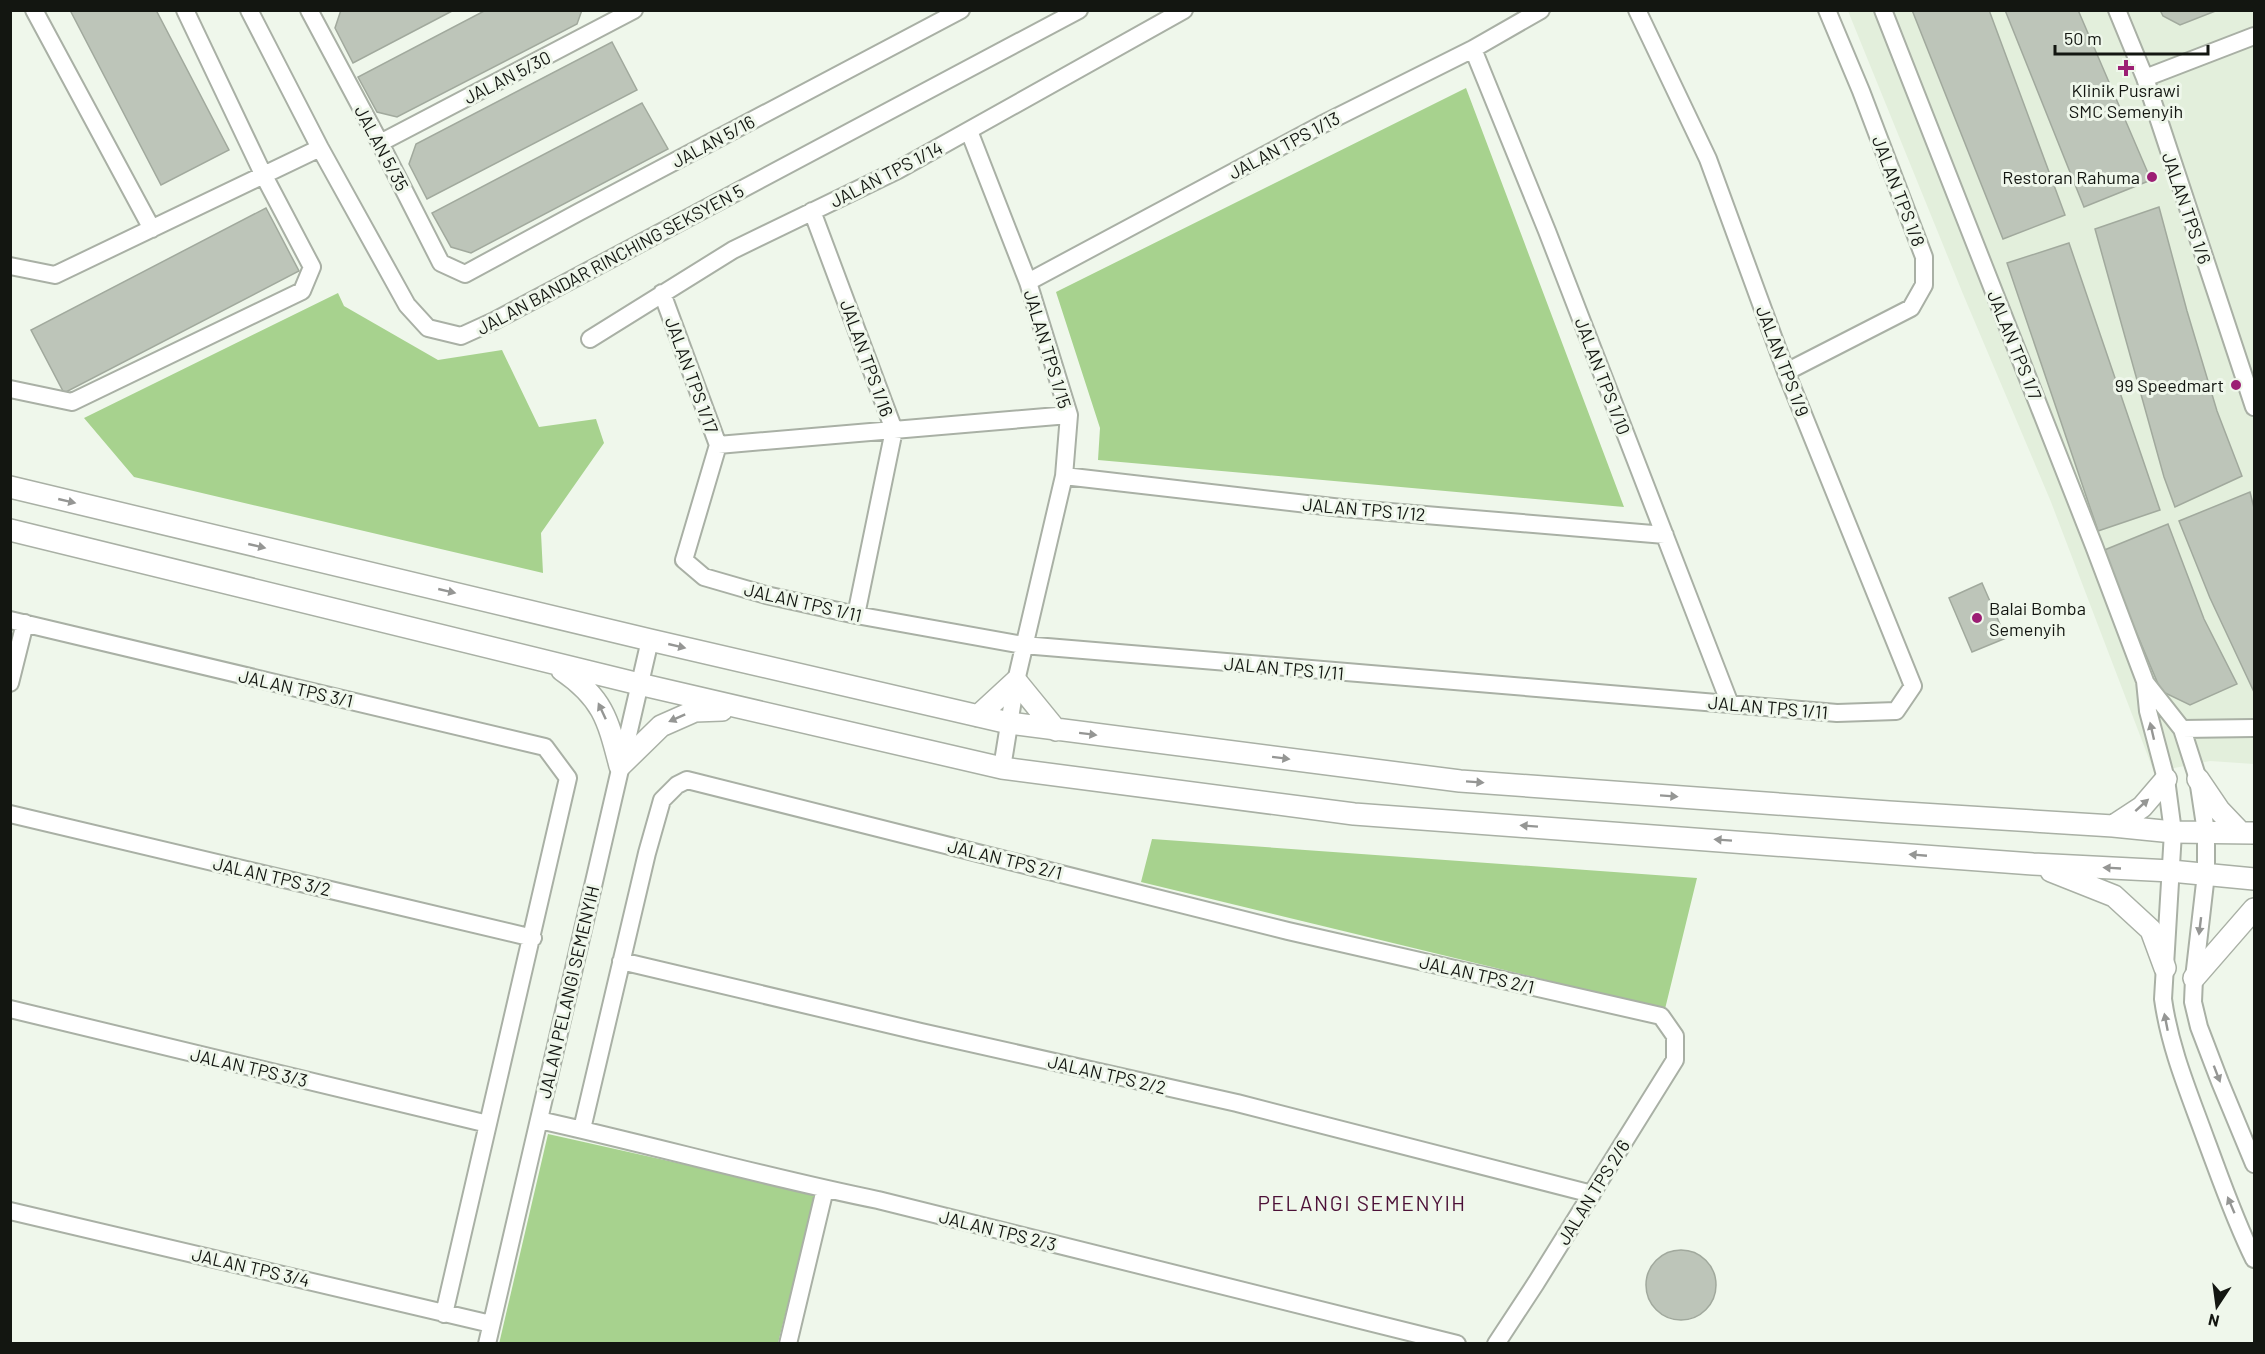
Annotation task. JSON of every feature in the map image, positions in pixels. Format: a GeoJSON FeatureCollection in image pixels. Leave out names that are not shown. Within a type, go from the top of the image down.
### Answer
{"type":"FeatureCollection","features":[{"type":"Feature","properties":{"kind":"street"},"geometry":{"type":"LineString","coordinates":[[34,10],[152,229]]}},
{"type":"Feature","properties":{"kind":"street"},"geometry":{"type":"LineString","coordinates":[[10,389],[72,402],[302,291],[312,267],[263,174],[186,10]]}},
{"type":"Feature","properties":{"kind":"street","name":"JALAN BANDAR RINCHING SEKSYEN 5"},"geometry":{"type":"LineString","coordinates":[[249,10],[320,148],[407,305],[428,328],[461,336],[504,316],[1079,10]]}},
{"type":"Feature","properties":{"kind":"street","name":"JALAN 5/35"},"geometry":{"type":"LineString","coordinates":[[309,10],[441,263],[465,274]]}},
{"type":"Feature","properties":{"kind":"street","name":"JALAN 5/30"},"geometry":{"type":"LineString","coordinates":[[380,143],[613,15],[634,10]]}},
{"type":"Feature","properties":{"kind":"street","name":"JALAN 5/16"},"geometry":{"type":"LineString","coordinates":[[465,274],[961,10]]}},
{"type":"Feature","properties":{"kind":"street","name":"JALAN TPS 1/14"},"geometry":{"type":"LineString","coordinates":[[590,339],[733,250],[898,171],[1184,10]]}},
{"type":"Feature","properties":{"kind":"street","name":"JALAN TPS 1/13"},"geometry":{"type":"LineString","coordinates":[[1028,282],[1321,125],[1473,49],[1541,10]]}},
{"type":"Feature","properties":{"kind":"street","name":"JALAN TPS 1/9"},"geometry":{"type":"LineString","coordinates":[[1637,10],[1707,159],[1786,372],[1913,686],[1896,711]]}},
{"type":"Feature","properties":{"kind":"street","name":"JALAN TPS 1/8"},"geometry":{"type":"LineString","coordinates":[[1786,372],[1911,309],[1924,285],[1924,257],[1861,91],[1827,10]]}},
{"type":"Feature","properties":{"kind":"street","name":"JALAN TPS 1/7"},"geometry":{"type":"LineString","coordinates":[[1883,10],[2145,681],[2148,711],[2166,779],[2173,832],[2163,999],[2166,1026],[2177,1062],[2254,1259]]}},
{"type":"Feature","properties":{"kind":"street","name":"JALAN TPS 1/6"},"geometry":{"type":"LineString","coordinates":[[2117,10],[2145,78],[2254,407]]}},
{"type":"Feature","properties":{"kind":"street"},"geometry":{"type":"LineString","coordinates":[[2145,78],[2254,36]]}},
{"type":"Feature","properties":{"kind":"street","name":"JALAN TPS 1/10"},"geometry":{"type":"LineString","coordinates":[[1473,49],[1551,242],[1730,704]]}},
{"type":"Feature","properties":{"kind":"street","name":"JALAN TPS 1/15"},"geometry":{"type":"LineString","coordinates":[[969,131],[1028,282],[1070,415],[1064,476],[1023,645],[1002,768]]}},
{"type":"Feature","properties":{"kind":"street"},"geometry":{"type":"LineString","coordinates":[[10,266],[55,275],[320,148]]}},
{"type":"Feature","properties":{"kind":"street","name":"JALAN TPS 1/16"},"geometry":{"type":"LineString","coordinates":[[812,211],[894,430],[856,615]]}},
{"type":"Feature","properties":{"kind":"street","name":"JALAN TPS 1/17"},"geometry":{"type":"LineString","coordinates":[[662,293],[718,445],[684,560]]}},
{"type":"Feature","properties":{"kind":"street"},"geometry":{"type":"LineString","coordinates":[[718,445],[1070,415]]}},
{"type":"Feature","properties":{"kind":"street","name":"JALAN TPS 1/12"},"geometry":{"type":"LineString","coordinates":[[1064,476],[1342,508],[1665,535]]}},
{"type":"Feature","properties":{"kind":"street"},"geometry":{"type":"LineString","coordinates":[[10,487],[1009,723],[1460,781],[2173,832],[2247,833]]}},
{"type":"Feature","properties":{"kind":"street"},"geometry":{"type":"LineString","coordinates":[[10,530],[639,684],[1002,768],[1354,814],[2033,864],[2171,871],[2254,879]]}},
{"type":"Feature","properties":{"kind":"street","name":"JALAN TPS 1/11"},"geometry":{"type":"LineString","coordinates":[[684,560],[704,577],[766,595],[856,615],[1023,645],[1837,713],[1896,711]]}},
{"type":"Feature","properties":{"kind":"street"},"geometry":{"type":"LineString","coordinates":[[10,683],[18,622]]}},
{"type":"Feature","properties":{"kind":"street","name":"JALAN TPS 3/1"},"geometry":{"type":"LineString","coordinates":[[18,622],[545,747],[568,778],[532,938]]}},
{"type":"Feature","properties":{"kind":"street","name":"JALAN PELANGI SEMENYIH"},"geometry":{"type":"LineString","coordinates":[[487,1344],[650,640]]}},
{"type":"Feature","properties":{"kind":"street"},"geometry":{"type":"LineString","coordinates":[[552,663],[582,684],[597,701],[610,729],[620,766],[661,726],[695,711],[755,710]]}},
{"type":"Feature","properties":{"kind":"street"},"geometry":{"type":"LineString","coordinates":[[978,716],[1016,681],[1056,730]]}},
{"type":"Feature","properties":{"kind":"street","name":"JALAN TPS 1/7"},"geometry":{"type":"LineString","coordinates":[[2145,681],[2182,729],[2198,779],[2206,832],[2206,874],[2193,1002],[2199,1027],[2254,1164]]}},
{"type":"Feature","properties":{"kind":"street"},"geometry":{"type":"LineString","coordinates":[[2182,729],[2254,728]]}},
{"type":"Feature","properties":{"kind":"street"},"geometry":{"type":"LineString","coordinates":[[2113,826],[2142,807],[2166,779]]}},
{"type":"Feature","properties":{"kind":"street"},"geometry":{"type":"LineString","coordinates":[[2198,779],[2219,810],[2247,833]]}},
{"type":"Feature","properties":{"kind":"street","name":"JALAN TPS 2/1"},"geometry":{"type":"LineString","coordinates":[[582,1129],[647,853],[662,800],[677,785],[687,780],[1288,931],[1661,1016],[1675,1036]]}},
{"type":"Feature","properties":{"kind":"street","name":"JALAN TPS 3/2"},"geometry":{"type":"LineString","coordinates":[[10,814],[532,938]]}},
{"type":"Feature","properties":{"kind":"street"},"geometry":{"type":"LineString","coordinates":[[2033,864],[2114,896],[2151,930],[2165,968]]}},
{"type":"Feature","properties":{"kind":"street"},"geometry":{"type":"LineString","coordinates":[[2194,978],[2254,909]]}},
{"type":"Feature","properties":{"kind":"street"},"geometry":{"type":"LineString","coordinates":[[444,1314],[532,938]]}},
{"type":"Feature","properties":{"kind":"street","name":"JALAN TPS 2/2"},"geometry":{"type":"LineString","coordinates":[[621,961],[1237,1103],[1592,1194]]}},
{"type":"Feature","properties":{"kind":"street","name":"JALAN TPS 3/3"},"geometry":{"type":"LineString","coordinates":[[10,1010],[488,1124]]}},
{"type":"Feature","properties":{"kind":"street","name":"JALAN TPS 2/6"},"geometry":{"type":"LineString","coordinates":[[1496,1344],[1675,1060],[1675,1036]]}},
{"type":"Feature","properties":{"kind":"street","name":"JALAN TPS 2/3"},"geometry":{"type":"LineString","coordinates":[[539,1120],[889,1203],[1457,1344]]}},
{"type":"Feature","properties":{"kind":"street"},"geometry":{"type":"LineString","coordinates":[[788,1344],[825,1189]]}},
{"type":"Feature","properties":{"kind":"street","name":"JALAN TPS 3/4"},"geometry":{"type":"LineString","coordinates":[[10,1210],[491,1324]]}},
{"type":"Feature","properties":{"kind":"shaded area"},"geometry":{"type":"Polygon","coordinates":[[[1848,11],[2254,11],[2254,764],[2210,761],[2154,772],[2051,502],[1963,294],[1848,11]]]}},
{"type":"Feature","properties":{"kind":"green space"},"geometry":{"type":"Polygon","coordinates":[[[1466,88],[1624,507],[1098,460],[1100,428],[1056,292],[1466,88]]]}},
{"type":"Feature","properties":{"kind":"green space"},"geometry":{"type":"Polygon","coordinates":[[[338,293],[344,306],[438,360],[502,350],[539,427],[596,419],[604,443],[541,533],[543,573],[134,477],[84,418],[338,293]]]}},
{"type":"Feature","properties":{"kind":"green space"},"geometry":{"type":"Polygon","coordinates":[[[1152,839],[1697,878],[1665,1009],[1141,882],[1152,839]]]}},
{"type":"Feature","properties":{"kind":"green space"},"geometry":{"type":"Polygon","coordinates":[[[548,1134],[816,1194],[778,1343],[499,1344],[548,1134]]]}},
{"type":"Feature","properties":{"kind":"building"},"geometry":{"type":"Polygon","coordinates":[[[70,10],[156,10],[229,150],[161,185],[70,10]]]}},
{"type":"Feature","properties":{"kind":"building"},"geometry":{"type":"Polygon","coordinates":[[[341,10],[454,10],[353,63],[335,28],[341,10]]]}},
{"type":"Feature","properties":{"kind":"building"},"geometry":{"type":"Polygon","coordinates":[[[486,10],[582,10],[577,24],[397,117],[377,112],[358,77],[486,10]]]}},
{"type":"Feature","properties":{"kind":"building"},"geometry":{"type":"Polygon","coordinates":[[[1912,10],[1989,10],[2065,215],[2003,239],[1912,10]]]}},
{"type":"Feature","properties":{"kind":"building"},"geometry":{"type":"Polygon","coordinates":[[[2005,10],[2078,10],[2151,180],[2084,207],[2005,10]]]}},
{"type":"Feature","properties":{"kind":"building"},"geometry":{"type":"Polygon","coordinates":[[[2160,10],[2218,10],[2180,25],[2163,16],[2160,10]]]}},
{"type":"Feature","properties":{"kind":"building"},"geometry":{"type":"Polygon","coordinates":[[[612,42],[637,90],[427,199],[409,164],[416,144],[612,42]]]}},
{"type":"Feature","properties":{"kind":"building"},"geometry":{"type":"Polygon","coordinates":[[[642,103],[668,149],[471,253],[451,247],[432,213],[642,103]]]}},
{"type":"Feature","properties":{"kind":"building"},"geometry":{"type":"Polygon","coordinates":[[[2159,207],[2217,411],[2242,476],[2175,507],[2164,477],[2095,229],[2159,207]]]}},
{"type":"Feature","properties":{"kind":"building"},"geometry":{"type":"Polygon","coordinates":[[[266,208],[299,271],[64,393],[31,330],[266,208]]]}},
{"type":"Feature","properties":{"kind":"building"},"geometry":{"type":"Polygon","coordinates":[[[2069,243],[2160,510],[2098,531],[2007,263],[2069,243]]]}},
{"type":"Feature","properties":{"kind":"building"},"geometry":{"type":"Polygon","coordinates":[[[2250,492],[2254,508],[2254,692],[2210,598],[2179,521],[2250,492]]]}},
{"type":"Feature","properties":{"kind":"building"},"geometry":{"type":"Polygon","coordinates":[[[2168,524],[2204,619],[2237,684],[2190,705],[2161,691],[2102,551],[2168,524]]]}},
{"type":"Feature","properties":{"kind":"building","name":"Balai Bomba Semenyih"},"geometry":{"type":"Polygon","coordinates":[[[1982,583],[2006,638],[1972,652],[1949,598],[1982,583]]]}},
{"type":"Feature","properties":{"kind":"building"},"geometry":{"type":"Polygon","coordinates":[[[1681,1250],[1694,1253],[1706,1260],[1713,1272],[1716,1285],[1713,1298],[1706,1310],[1694,1317],[1681,1320],[1668,1317],[1656,1310],[1649,1298],[1646,1285],[1649,1272],[1656,1260],[1668,1253],[1681,1250]]]}},
{"type":"Feature","properties":{"kind":"place","name":"Klinik Pusrawi SMC Semenyih"},"geometry":{"type":"Point","coordinates":[2126,68]}},
{"type":"Feature","properties":{"kind":"place","name":"Restoran Rahuma"},"geometry":{"type":"Point","coordinates":[2152,177]}},
{"type":"Feature","properties":{"kind":"place","name":"99 Speedmart"},"geometry":{"type":"Point","coordinates":[2236,385]}},
{"type":"Feature","properties":{"kind":"place","name":"Balai Bomba Semenyih"},"geometry":{"type":"Point","coordinates":[1977,618]}},
{"type":"Feature","properties":{"kind":"district","name":"PELANGI SEMENYIH"},"geometry":{"type":"Point","coordinates":[1362,1202]}}]}
